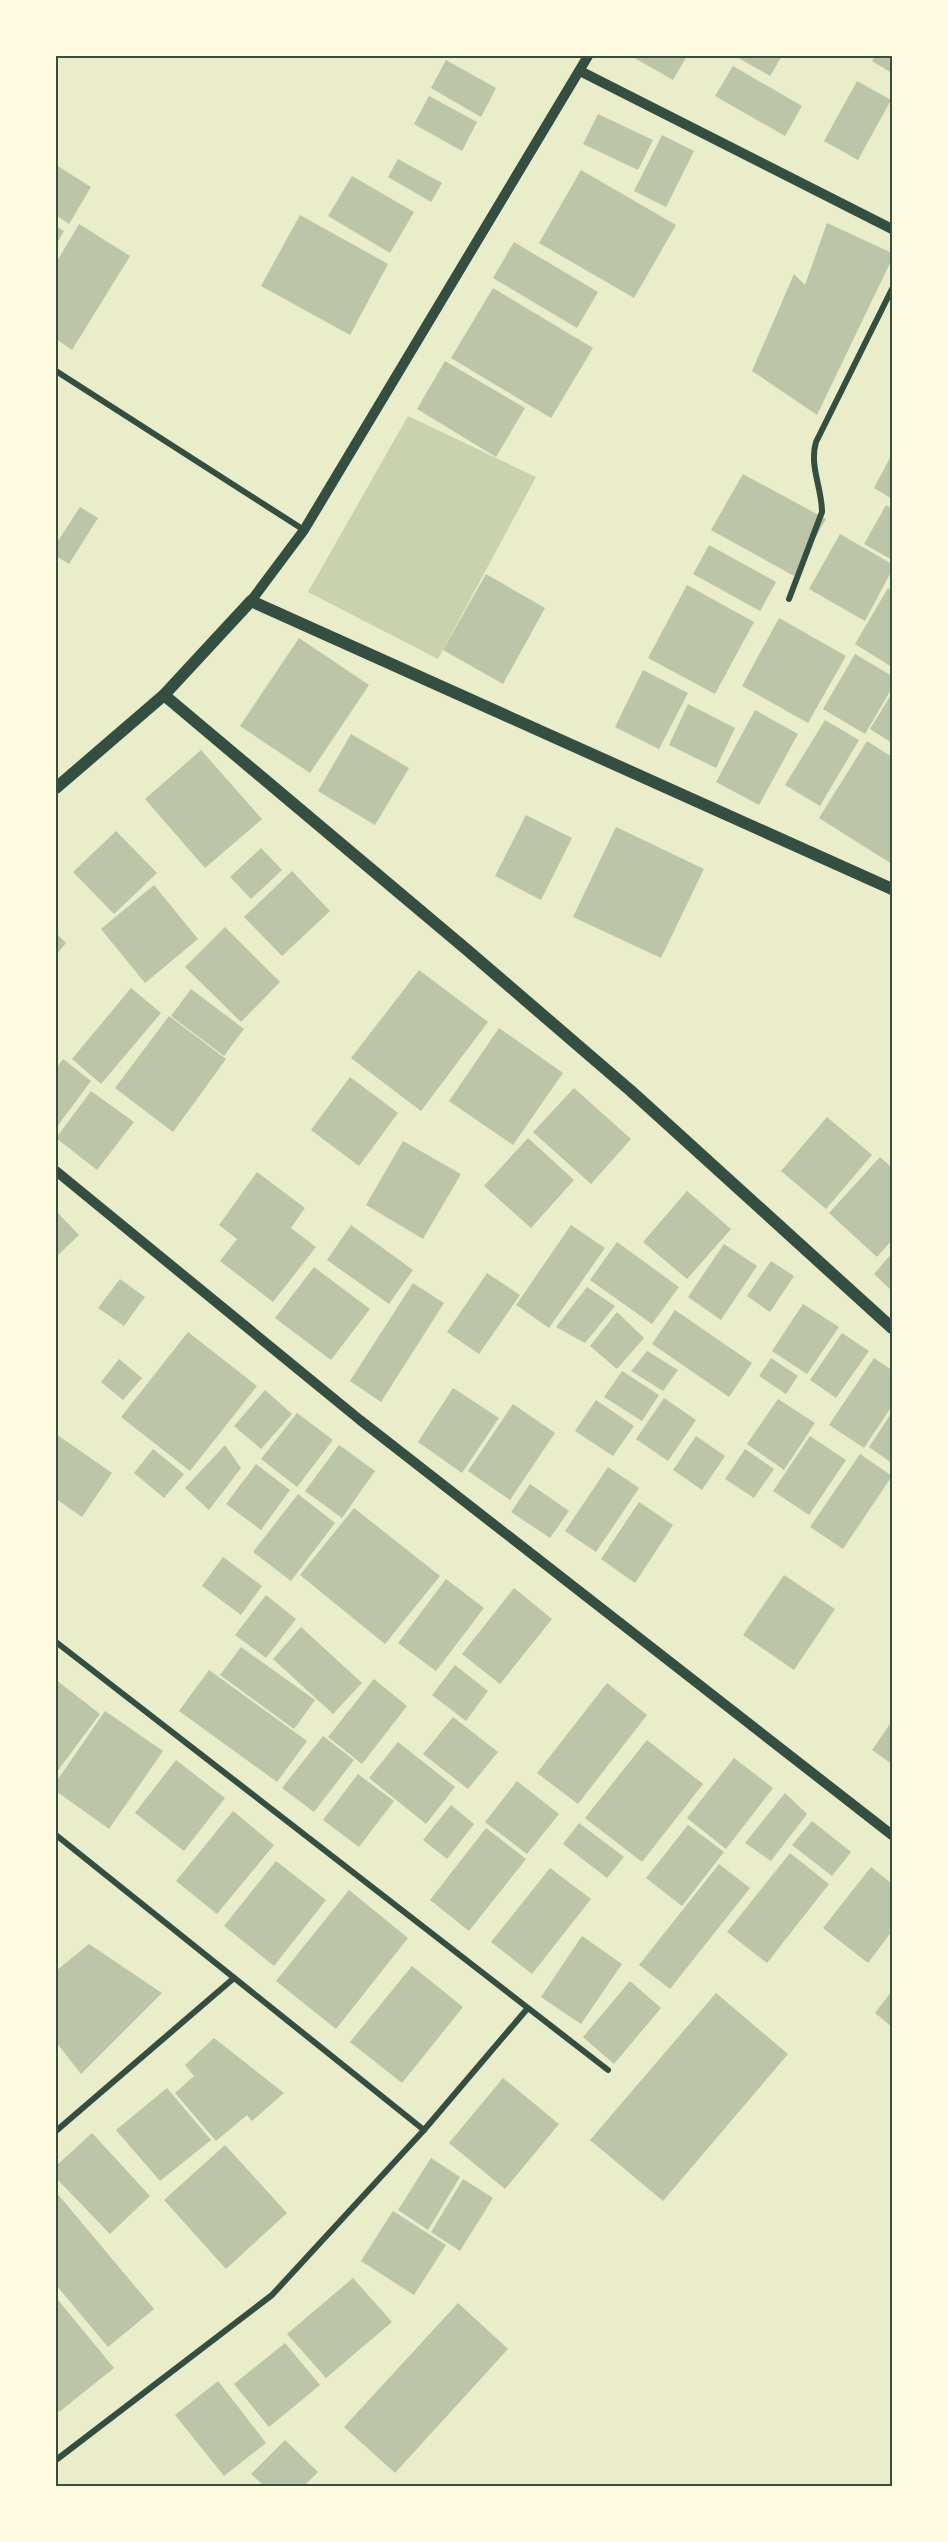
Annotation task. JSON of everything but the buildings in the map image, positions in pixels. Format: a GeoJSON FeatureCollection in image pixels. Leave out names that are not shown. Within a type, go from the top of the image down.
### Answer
{"type":"FeatureCollection","features":[{"type":"Feature","properties":{"kind":"main road"},"geometry":{"type":"LineString","coordinates":[[56,788],[164,696],[251,602],[892,889]]}},
{"type":"Feature","properties":{"kind":"main road"},"geometry":{"type":"LineString","coordinates":[[164,696],[622,1084],[892,1328]]}},
{"type":"Feature","properties":{"kind":"street"},"geometry":{"type":"LineString","coordinates":[[251,602],[304,530],[588,56]]}},
{"type":"Feature","properties":{"kind":"street"},"geometry":{"type":"LineString","coordinates":[[580,70],[892,229]]}},
{"type":"Feature","properties":{"kind":"street"},"geometry":{"type":"LineString","coordinates":[[789,599],[822,512],[822,498],[813,453],[816,442],[892,289]]}},
{"type":"Feature","properties":{"kind":"street"},"geometry":{"type":"LineString","coordinates":[[56,370],[304,530]]}},
{"type":"Feature","properties":{"kind":"street"},"geometry":{"type":"LineString","coordinates":[[56,1171],[360,1420],[892,1834]]}},
{"type":"Feature","properties":{"kind":"street"},"geometry":{"type":"LineString","coordinates":[[56,1642],[608,2070]]}},
{"type":"Feature","properties":{"kind":"street"},"geometry":{"type":"LineString","coordinates":[[56,1835],[424,2130]]}},
{"type":"Feature","properties":{"kind":"street"},"geometry":{"type":"LineString","coordinates":[[56,2132],[234,1977]]}},
{"type":"Feature","properties":{"kind":"street"},"geometry":{"type":"LineString","coordinates":[[56,2460],[272,2295],[424,2130],[527,2009]]}},
{"type":"Feature","properties":{"kind":"green space"},"geometry":{"type":"Polygon","coordinates":[[[408,416],[536,477],[438,659],[308,592],[408,416]]]}}]}
